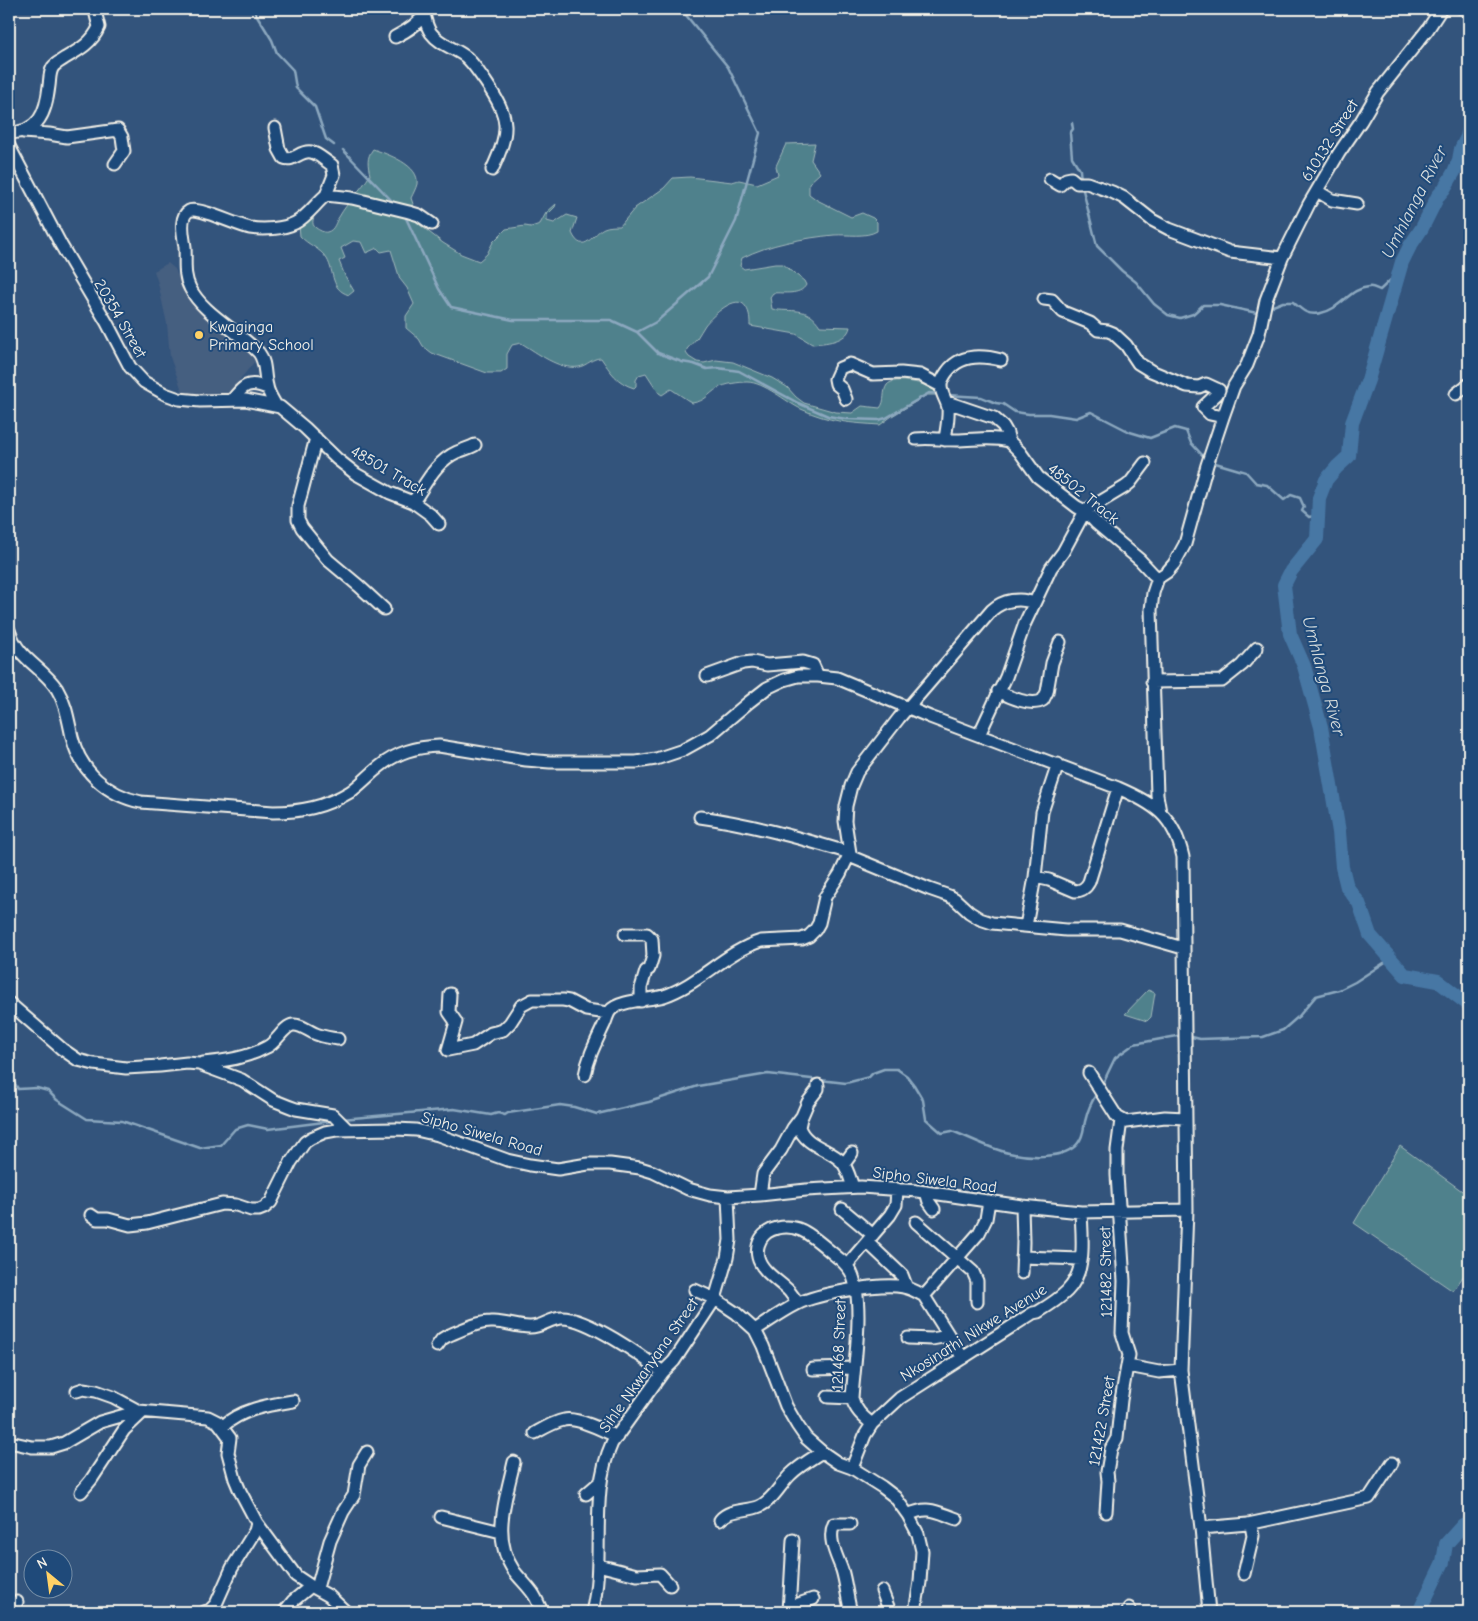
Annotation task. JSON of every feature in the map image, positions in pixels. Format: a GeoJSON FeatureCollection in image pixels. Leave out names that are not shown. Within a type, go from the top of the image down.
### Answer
{"type":"FeatureCollection","features":[{"type":"Feature","properties":{"kind":"street","name":"610132 Street"},"geometry":{"type":"LineString","coordinates":[[1158,579],[1174,564],[1185,544],[1207,465],[1223,417],[1234,386],[1247,365],[1259,334],[1265,306],[1282,258],[1339,153],[1378,92],[1428,29],[1441,9]]}},
{"type":"Feature","properties":{"kind":"street"},"geometry":{"type":"LineString","coordinates":[[395,36],[419,22],[423,11]]}},
{"type":"Feature","properties":{"kind":"street"},"geometry":{"type":"LineString","coordinates":[[423,11],[426,24],[433,35],[441,42],[466,56],[476,68],[492,91],[505,117],[506,124],[503,143],[492,170]]}},
{"type":"Feature","properties":{"kind":"street"},"geometry":{"type":"LineString","coordinates":[[14,133],[33,126],[41,116],[46,108],[50,75],[53,68],[89,43],[94,37],[99,27],[96,15]]}},
{"type":"Feature","properties":{"kind":"street"},"geometry":{"type":"LineString","coordinates":[[275,128],[279,148],[286,160],[303,153],[312,152],[332,165],[334,175],[326,195],[300,219],[286,226],[252,228],[203,212],[190,210],[184,221],[183,229],[186,275],[190,288],[203,306],[260,355],[264,364],[267,388],[276,406]]}},
{"type":"Feature","properties":{"kind":"street"},"geometry":{"type":"LineString","coordinates":[[14,133],[37,132],[67,138],[118,130],[122,137],[124,151],[115,164]]}},
{"type":"Feature","properties":{"kind":"street","name":"20354 Street"},"geometry":{"type":"LineString","coordinates":[[9,146],[61,245],[135,373],[144,382],[178,399],[200,401],[245,400],[276,406]]}},
{"type":"Feature","properties":{"kind":"street"},"geometry":{"type":"LineString","coordinates":[[1050,179],[1060,185],[1071,178],[1077,183],[1087,183],[1112,192],[1124,198],[1152,220],[1169,229],[1230,252],[1282,258]]}},
{"type":"Feature","properties":{"kind":"street"},"geometry":{"type":"LineString","coordinates":[[1317,191],[1332,200],[1357,204]]}},
{"type":"Feature","properties":{"kind":"street"},"geometry":{"type":"LineString","coordinates":[[326,195],[352,198],[409,212],[432,224]]}},
{"type":"Feature","properties":{"kind":"street"},"geometry":{"type":"LineString","coordinates":[[1044,299],[1052,300],[1063,312],[1093,324],[1098,330],[1113,333],[1126,345],[1134,359],[1151,371],[1188,386],[1199,387],[1206,384],[1219,390],[1203,407],[1210,414],[1223,417]]}},
{"type":"Feature","properties":{"kind":"street"},"geometry":{"type":"LineString","coordinates":[[945,440],[948,415],[947,402],[942,388],[944,376],[957,361],[986,356],[1001,360]]}},
{"type":"Feature","properties":{"kind":"street"},"geometry":{"type":"LineString","coordinates":[[846,399],[842,389],[836,384],[835,379],[840,368],[850,364],[874,374],[901,373],[920,375],[942,388]]}},
{"type":"Feature","properties":{"kind":"street"},"geometry":{"type":"LineString","coordinates":[[232,400],[248,384],[255,383],[267,388]]}},
{"type":"Feature","properties":{"kind":"street"},"geometry":{"type":"LineString","coordinates":[[1456,394],[1469,384]]}},
{"type":"Feature","properties":{"kind":"street","name":"48502 Track"},"geometry":{"type":"LineString","coordinates":[[947,402],[994,418],[1003,426],[1008,433],[1009,441],[1020,452],[1038,477],[1084,511],[1096,524],[1140,560],[1158,579]]}},
{"type":"Feature","properties":{"kind":"street","name":"48501 Track"},"geometry":{"type":"LineString","coordinates":[[276,406],[291,415],[337,459],[356,474],[390,493],[413,502],[431,515],[439,524]]}},
{"type":"Feature","properties":{"kind":"street"},"geometry":{"type":"LineString","coordinates":[[316,438],[298,506],[298,520],[302,528],[328,560],[384,610]]}},
{"type":"Feature","properties":{"kind":"street"},"geometry":{"type":"LineString","coordinates":[[916,439],[992,438],[1009,441]]}},
{"type":"Feature","properties":{"kind":"street"},"geometry":{"type":"LineString","coordinates":[[413,502],[434,469],[457,452],[475,446]]}},
{"type":"Feature","properties":{"kind":"street"},"geometry":{"type":"LineString","coordinates":[[979,735],[1006,677],[1034,603],[1051,568],[1063,552],[1084,511],[1130,483],[1145,463]]}},
{"type":"Feature","properties":{"kind":"street"},"geometry":{"type":"LineString","coordinates":[[1158,579],[1153,593],[1151,610],[1157,795],[1160,812]]}},
{"type":"Feature","properties":{"kind":"street"},"geometry":{"type":"LineString","coordinates":[[585,1075],[587,1063],[608,1014],[613,1008],[620,1004],[663,996],[682,988],[760,941],[796,940],[809,936],[815,930],[819,923],[825,897],[840,874],[849,855],[845,821],[846,806],[857,772],[908,708],[995,607],[1002,603],[1017,600],[1034,603]]}},
{"type":"Feature","properties":{"kind":"street"},"geometry":{"type":"LineString","coordinates":[[9,630],[20,652],[56,688],[68,713],[72,739],[80,758],[93,776],[106,788],[141,802],[273,812],[293,812],[312,809],[322,806],[350,791],[390,759],[407,750],[425,746],[439,746],[550,762],[636,762],[656,759],[678,752],[702,740],[730,720],[768,688],[798,676],[818,676],[837,678],[908,708],[1058,764],[1141,798],[1160,812],[1176,833],[1183,857],[1187,1210],[1181,1370],[1201,1528],[1209,1612]]}},
{"type":"Feature","properties":{"kind":"street"},"geometry":{"type":"LineString","coordinates":[[998,691],[1013,699],[1035,703],[1043,700],[1047,692],[1052,663],[1060,642]]}},
{"type":"Feature","properties":{"kind":"street"},"geometry":{"type":"LineString","coordinates":[[1152,682],[1222,681],[1242,665],[1257,648]]}},
{"type":"Feature","properties":{"kind":"street"},"geometry":{"type":"LineString","coordinates":[[706,676],[743,663],[752,662],[767,665],[803,662],[814,665],[818,676]]}},
{"type":"Feature","properties":{"kind":"street"},"geometry":{"type":"LineString","coordinates":[[1026,926],[1035,878],[1042,812],[1058,764]]}},
{"type":"Feature","properties":{"kind":"street"},"geometry":{"type":"LineString","coordinates":[[1035,878],[1049,880],[1075,891],[1085,888],[1089,882],[1104,838],[1118,788]]}},
{"type":"Feature","properties":{"kind":"street"},"geometry":{"type":"LineString","coordinates":[[700,817],[785,834],[849,855],[929,890],[949,896],[980,919],[992,923],[1066,930],[1120,930],[1183,948]]}},
{"type":"Feature","properties":{"kind":"street"},"geometry":{"type":"LineString","coordinates":[[625,934],[647,934],[652,939],[653,956],[641,988],[642,1001]]}},
{"type":"Feature","properties":{"kind":"street"},"geometry":{"type":"LineString","coordinates":[[450,994],[449,1012],[456,1022],[448,1050],[473,1045],[491,1033],[503,1030],[521,1006],[532,1000],[570,1001],[586,1010],[608,1014]]}},
{"type":"Feature","properties":{"kind":"street"},"geometry":{"type":"LineString","coordinates":[[9,1003],[78,1060],[126,1068],[231,1060],[254,1053],[274,1043],[291,1025],[298,1025],[317,1035],[338,1039]]}},
{"type":"Feature","properties":{"kind":"street"},"geometry":{"type":"LineString","coordinates":[[198,1064],[242,1080],[273,1100],[288,1106],[333,1115],[346,1128]]}},
{"type":"Feature","properties":{"kind":"street"},"geometry":{"type":"LineString","coordinates":[[1089,1073],[1117,1117],[1121,1120],[1126,1122],[1165,1117],[1186,1118]]}},
{"type":"Feature","properties":{"kind":"street"},"geometry":{"type":"LineString","coordinates":[[818,1085],[818,1089],[808,1102],[799,1127],[804,1136],[844,1164],[853,1187]]}},
{"type":"Feature","properties":{"kind":"street"},"geometry":{"type":"LineString","coordinates":[[760,1195],[763,1174],[781,1150],[802,1116]]}},
{"type":"Feature","properties":{"kind":"street","name":"121482 Street"},"geometry":{"type":"LineString","coordinates":[[1121,1120],[1118,1150],[1119,1211],[1122,1226],[1124,1281],[1122,1332],[1129,1355],[1128,1366]]}},
{"type":"Feature","properties":{"kind":"street","name":"Sipho Siwela Road"},"geometry":{"type":"LineString","coordinates":[[91,1215],[97,1219],[108,1219],[130,1225],[147,1223],[222,1204],[259,1210],[271,1202],[291,1162],[305,1142],[325,1132],[346,1128],[416,1130],[507,1160],[539,1167],[558,1169],[588,1164],[610,1164],[640,1168],[653,1172],[688,1189],[710,1195],[728,1197],[853,1187],[926,1192],[1022,1206],[1081,1212],[1187,1210]]}},
{"type":"Feature","properties":{"kind":"street"},"geometry":{"type":"LineString","coordinates":[[844,1164],[852,1153]]}},
{"type":"Feature","properties":{"kind":"street"},"geometry":{"type":"LineString","coordinates":[[798,1303],[758,1258],[758,1248],[764,1235],[774,1229],[792,1228],[801,1230],[847,1266],[890,1215],[896,1205],[897,1189]]}},
{"type":"Feature","properties":{"kind":"street"},"geometry":{"type":"LineString","coordinates":[[926,1192],[934,1208]]}},
{"type":"Feature","properties":{"kind":"street","name":"Sihle Nkwanyana Street"},"geometry":{"type":"LineString","coordinates":[[592,1612],[596,1596],[598,1565],[600,1482],[607,1454],[617,1437],[663,1372],[674,1360],[715,1299],[727,1258],[730,1240],[728,1197]]}},
{"type":"Feature","properties":{"kind":"street"},"geometry":{"type":"LineString","coordinates":[[924,1296],[979,1234],[986,1219],[989,1201]]}},
{"type":"Feature","properties":{"kind":"street"},"geometry":{"type":"LineString","coordinates":[[1022,1206],[1022,1273]]}},
{"type":"Feature","properties":{"kind":"street"},"geometry":{"type":"LineString","coordinates":[[842,1209],[902,1275],[907,1288]]}},
{"type":"Feature","properties":{"kind":"street","name":"Nkosinathi Nikwe Avenue"},"geometry":{"type":"LineString","coordinates":[[852,1468],[865,1435],[872,1424],[900,1398],[963,1358],[990,1347],[1067,1291],[1078,1274],[1081,1259],[1081,1212]]}},
{"type":"Feature","properties":{"kind":"street"},"geometry":{"type":"LineString","coordinates":[[916,1222],[970,1268],[975,1276],[978,1287],[977,1302]]}},
{"type":"Feature","properties":{"kind":"street"},"geometry":{"type":"LineString","coordinates":[[1022,1257],[1081,1259]]}},
{"type":"Feature","properties":{"kind":"street","name":"121468 Street"},"geometry":{"type":"LineString","coordinates":[[847,1266],[854,1281],[858,1302],[852,1398],[858,1412],[872,1424]]}},
{"type":"Feature","properties":{"kind":"street"},"geometry":{"type":"LineString","coordinates":[[755,1330],[798,1303],[817,1296],[855,1289],[895,1286],[907,1288],[924,1296],[963,1358]]}},
{"type":"Feature","properties":{"kind":"street"},"geometry":{"type":"LineString","coordinates":[[695,1290],[715,1299],[736,1313],[755,1330],[786,1406],[796,1425],[806,1438],[838,1463],[852,1468],[895,1497],[908,1515],[918,1534],[922,1551],[920,1582],[915,1612]]}},
{"type":"Feature","properties":{"kind":"street"},"geometry":{"type":"LineString","coordinates":[[437,1346],[446,1336],[482,1323],[491,1322],[531,1327],[557,1318],[565,1318],[576,1321],[616,1340],[663,1372]]}},
{"type":"Feature","properties":{"kind":"street"},"geometry":{"type":"LineString","coordinates":[[908,1338],[932,1339],[948,1336]]}},
{"type":"Feature","properties":{"kind":"street"},"geometry":{"type":"LineString","coordinates":[[1128,1366],[1159,1372],[1181,1370]]}},
{"type":"Feature","properties":{"kind":"street","name":"121422 Street"},"geometry":{"type":"LineString","coordinates":[[1106,1512],[1107,1472],[1111,1449],[1117,1438],[1121,1400],[1128,1366]]}},
{"type":"Feature","properties":{"kind":"street"},"geometry":{"type":"LineString","coordinates":[[813,1368],[854,1368]]}},
{"type":"Feature","properties":{"kind":"street"},"geometry":{"type":"LineString","coordinates":[[77,1391],[83,1389],[96,1391],[141,1411]]}},
{"type":"Feature","properties":{"kind":"street"},"geometry":{"type":"LineString","coordinates":[[828,1397],[852,1398]]}},
{"type":"Feature","properties":{"kind":"street"},"geometry":{"type":"LineString","coordinates":[[222,1427],[250,1411],[272,1404],[293,1401]]}},
{"type":"Feature","properties":{"kind":"street"},"geometry":{"type":"LineString","coordinates":[[81,1492],[124,1430],[141,1411]]}},
{"type":"Feature","properties":{"kind":"street"},"geometry":{"type":"LineString","coordinates":[[14,1443],[32,1447],[51,1447],[64,1443],[100,1422],[141,1411],[208,1417],[218,1422],[230,1438],[228,1453],[235,1478],[240,1492],[257,1523],[296,1576],[330,1596],[346,1612]]}},
{"type":"Feature","properties":{"kind":"street"},"geometry":{"type":"LineString","coordinates":[[535,1433],[553,1423],[567,1419],[598,1428],[617,1437]]}},
{"type":"Feature","properties":{"kind":"street"},"geometry":{"type":"LineString","coordinates":[[284,1612],[293,1600],[314,1587],[330,1541],[343,1512],[354,1495],[359,1465],[367,1452]]}},
{"type":"Feature","properties":{"kind":"street"},"geometry":{"type":"LineString","coordinates":[[720,1520],[730,1512],[744,1511],[761,1506],[772,1497],[794,1472],[822,1452]]}},
{"type":"Feature","properties":{"kind":"street"},"geometry":{"type":"LineString","coordinates":[[514,1462],[502,1514],[501,1532],[503,1548],[514,1571],[534,1596],[542,1612]]}},
{"type":"Feature","properties":{"kind":"street"},"geometry":{"type":"LineString","coordinates":[[1201,1528],[1248,1524],[1370,1498],[1392,1463]]}},
{"type":"Feature","properties":{"kind":"street"},"geometry":{"type":"LineString","coordinates":[[586,1494],[600,1482]]}},
{"type":"Feature","properties":{"kind":"street"},"geometry":{"type":"LineString","coordinates":[[908,1515],[923,1509],[941,1513],[957,1520]]}},
{"type":"Feature","properties":{"kind":"street"},"geometry":{"type":"LineString","coordinates":[[441,1517],[501,1532]]}},
{"type":"Feature","properties":{"kind":"street"},"geometry":{"type":"LineString","coordinates":[[204,1612],[210,1610],[216,1604],[232,1568],[256,1531],[257,1523]]}},
{"type":"Feature","properties":{"kind":"street"},"geometry":{"type":"LineString","coordinates":[[850,1524],[834,1524],[833,1526],[836,1556],[842,1570],[841,1593],[851,1612]]}},
{"type":"Feature","properties":{"kind":"street"},"geometry":{"type":"LineString","coordinates":[[1244,1574],[1253,1536],[1252,1528],[1248,1524]]}},
{"type":"Feature","properties":{"kind":"street"},"geometry":{"type":"LineString","coordinates":[[794,1540],[790,1609],[813,1599]]}},
{"type":"Feature","properties":{"kind":"street"},"geometry":{"type":"LineString","coordinates":[[598,1565],[637,1575],[660,1574],[670,1585]]}},
{"type":"Feature","properties":{"kind":"street"},"geometry":{"type":"LineString","coordinates":[[882,1591],[890,1612]]}},
{"type":"Feature","properties":{"kind":"shaded area","name":"Kwaginga Primary School"},"geometry":{"type":"Polygon","coordinates":[[[168,263],[175,269],[184,289],[198,308],[256,360],[227,395],[184,396],[170,357],[167,324],[154,271],[168,263]]]}},
{"type":"Feature","properties":{"kind":"green space"},"geometry":{"type":"Polygon","coordinates":[[[815,143],[811,160],[820,173],[809,183],[809,194],[851,217],[862,213],[873,218],[877,222],[877,231],[862,235],[834,235],[811,238],[775,245],[742,258],[740,266],[744,269],[783,264],[804,281],[806,285],[796,292],[773,293],[770,297],[772,309],[804,312],[815,319],[820,326],[850,327],[848,332],[840,339],[834,341],[812,344],[796,334],[750,326],[750,316],[746,307],[742,303],[737,302],[725,307],[713,316],[687,349],[686,353],[697,362],[704,363],[716,360],[733,362],[772,378],[787,387],[804,403],[836,412],[852,413],[862,406],[880,408],[887,385],[891,382],[911,382],[938,389],[937,395],[927,395],[880,425],[821,417],[795,406],[761,385],[747,382],[721,387],[703,399],[692,403],[671,389],[662,395],[646,373],[639,375],[634,388],[618,380],[601,358],[579,367],[563,366],[548,360],[521,343],[512,345],[507,354],[507,369],[501,373],[487,373],[432,353],[406,328],[406,316],[414,304],[407,288],[400,279],[391,250],[381,252],[377,248],[366,253],[361,242],[353,241],[341,248],[345,258],[339,261],[354,291],[349,295],[336,285],[324,255],[300,236],[299,225],[316,210],[313,220],[314,226],[326,232],[333,228],[343,211],[370,175],[368,159],[373,149],[401,161],[417,177],[417,184],[411,198],[420,225],[461,254],[479,261],[487,254],[493,242],[506,229],[531,227],[540,224],[546,213],[556,204],[547,215],[547,221],[554,223],[567,215],[577,218],[572,233],[576,240],[584,243],[604,228],[620,226],[635,208],[664,188],[673,178],[690,177],[732,182],[739,180],[757,184],[778,175],[776,166],[786,144],[815,143]]]}},
{"type":"Feature","properties":{"kind":"green space"},"geometry":{"type":"Polygon","coordinates":[[[1148,990],[1155,993],[1151,1017],[1147,1021],[1125,1014],[1148,990]]]}},
{"type":"Feature","properties":{"kind":"green space"},"geometry":{"type":"Polygon","coordinates":[[[1400,1146],[1469,1196],[1469,1268],[1453,1291],[1354,1223],[1400,1146]]]}},
{"type":"Feature","properties":{"kind":"waterway"},"geometry":{"type":"LineString","coordinates":[[253,9],[272,40],[277,53],[293,70],[296,88],[315,107],[326,139],[334,145]]}},
{"type":"Feature","properties":{"kind":"waterway"},"geometry":{"type":"LineString","coordinates":[[637,332],[656,322],[708,277],[736,221],[760,133],[728,67],[681,9]]}},
{"type":"Feature","properties":{"kind":"waterway"},"geometry":{"type":"LineString","coordinates":[[1450,9],[1469,19]]}},
{"type":"Feature","properties":{"kind":"waterway"},"geometry":{"type":"LineString","coordinates":[[1072,123],[1073,129],[1070,133],[1072,157],[1080,170],[1081,181]]}},
{"type":"Feature","properties":{"kind":"waterway","name":"Umhlanga River"},"geometry":{"type":"LineString","coordinates":[[1469,128],[1454,172],[1438,196],[1402,262],[1368,380],[1352,423],[1349,456],[1326,480],[1319,498],[1317,539],[1291,571],[1284,585],[1290,634],[1304,666],[1321,727],[1339,832],[1342,867],[1347,887],[1359,903],[1370,935],[1405,975],[1438,981],[1469,1005]]}},
{"type":"Feature","properties":{"kind":"waterway"},"geometry":{"type":"LineString","coordinates":[[343,150],[394,203]]}},
{"type":"Feature","properties":{"kind":"waterway"},"geometry":{"type":"LineString","coordinates":[[1082,186],[1097,246],[1136,282],[1154,304],[1168,315],[1180,318],[1193,314],[1203,305],[1220,305],[1257,313],[1261,311]]}},
{"type":"Feature","properties":{"kind":"waterway"},"geometry":{"type":"LineString","coordinates":[[405,216],[439,289],[451,307],[513,320],[611,320],[637,332],[658,353],[707,369],[718,368],[739,371],[798,403],[828,416],[846,419],[879,420],[886,418],[929,393],[939,394]]}},
{"type":"Feature","properties":{"kind":"waterway"},"geometry":{"type":"LineString","coordinates":[[1268,308],[1283,302],[1293,302],[1306,312],[1313,314],[1321,313],[1328,311],[1362,288],[1372,287],[1380,290],[1399,272]]}},
{"type":"Feature","properties":{"kind":"waterway"},"geometry":{"type":"LineString","coordinates":[[947,395],[981,397],[1003,404],[1015,412],[1029,414],[1049,414],[1076,418],[1091,412],[1130,432],[1150,438],[1175,428],[1186,431],[1191,443],[1205,458]]}},
{"type":"Feature","properties":{"kind":"waterway"},"geometry":{"type":"LineString","coordinates":[[1212,462],[1246,472],[1256,483],[1267,485],[1284,500],[1291,495],[1300,498],[1304,507],[1302,511],[1309,517],[1318,515]]}},
{"type":"Feature","properties":{"kind":"waterway"},"geometry":{"type":"LineString","coordinates":[[1192,1037],[1200,1039],[1263,1037],[1283,1030],[1299,1016],[1316,996],[1339,990],[1390,959]]}},
{"type":"Feature","properties":{"kind":"waterway"},"geometry":{"type":"LineString","coordinates":[[1102,1085],[1115,1058],[1134,1044],[1177,1036]]}},
{"type":"Feature","properties":{"kind":"waterway"},"geometry":{"type":"LineString","coordinates":[[342,1119],[454,1109],[491,1115],[498,1113],[505,1115],[560,1105],[597,1114],[649,1102],[698,1086],[768,1074],[846,1083],[869,1077],[873,1073],[884,1069],[897,1069],[907,1076],[923,1100],[926,1119],[942,1133],[952,1131],[1009,1153],[1026,1156],[1046,1156],[1064,1152],[1078,1143],[1083,1133],[1089,1108],[1097,1093]]}},
{"type":"Feature","properties":{"kind":"waterway"},"geometry":{"type":"LineString","coordinates":[[9,1074],[18,1089],[37,1088],[48,1091],[57,1100],[87,1119],[122,1121],[200,1148],[221,1145],[235,1129],[248,1125],[268,1129],[332,1121]]}},
{"type":"Feature","properties":{"kind":"waterway","name":"Umhlanga River"},"geometry":{"type":"LineString","coordinates":[[1419,1612],[1443,1562],[1446,1544],[1463,1525],[1469,1522]]}},
{"type":"Feature","properties":{"kind":"place","name":"Kwaginga Primary School"},"geometry":{"type":"Point","coordinates":[199,335]}}]}
